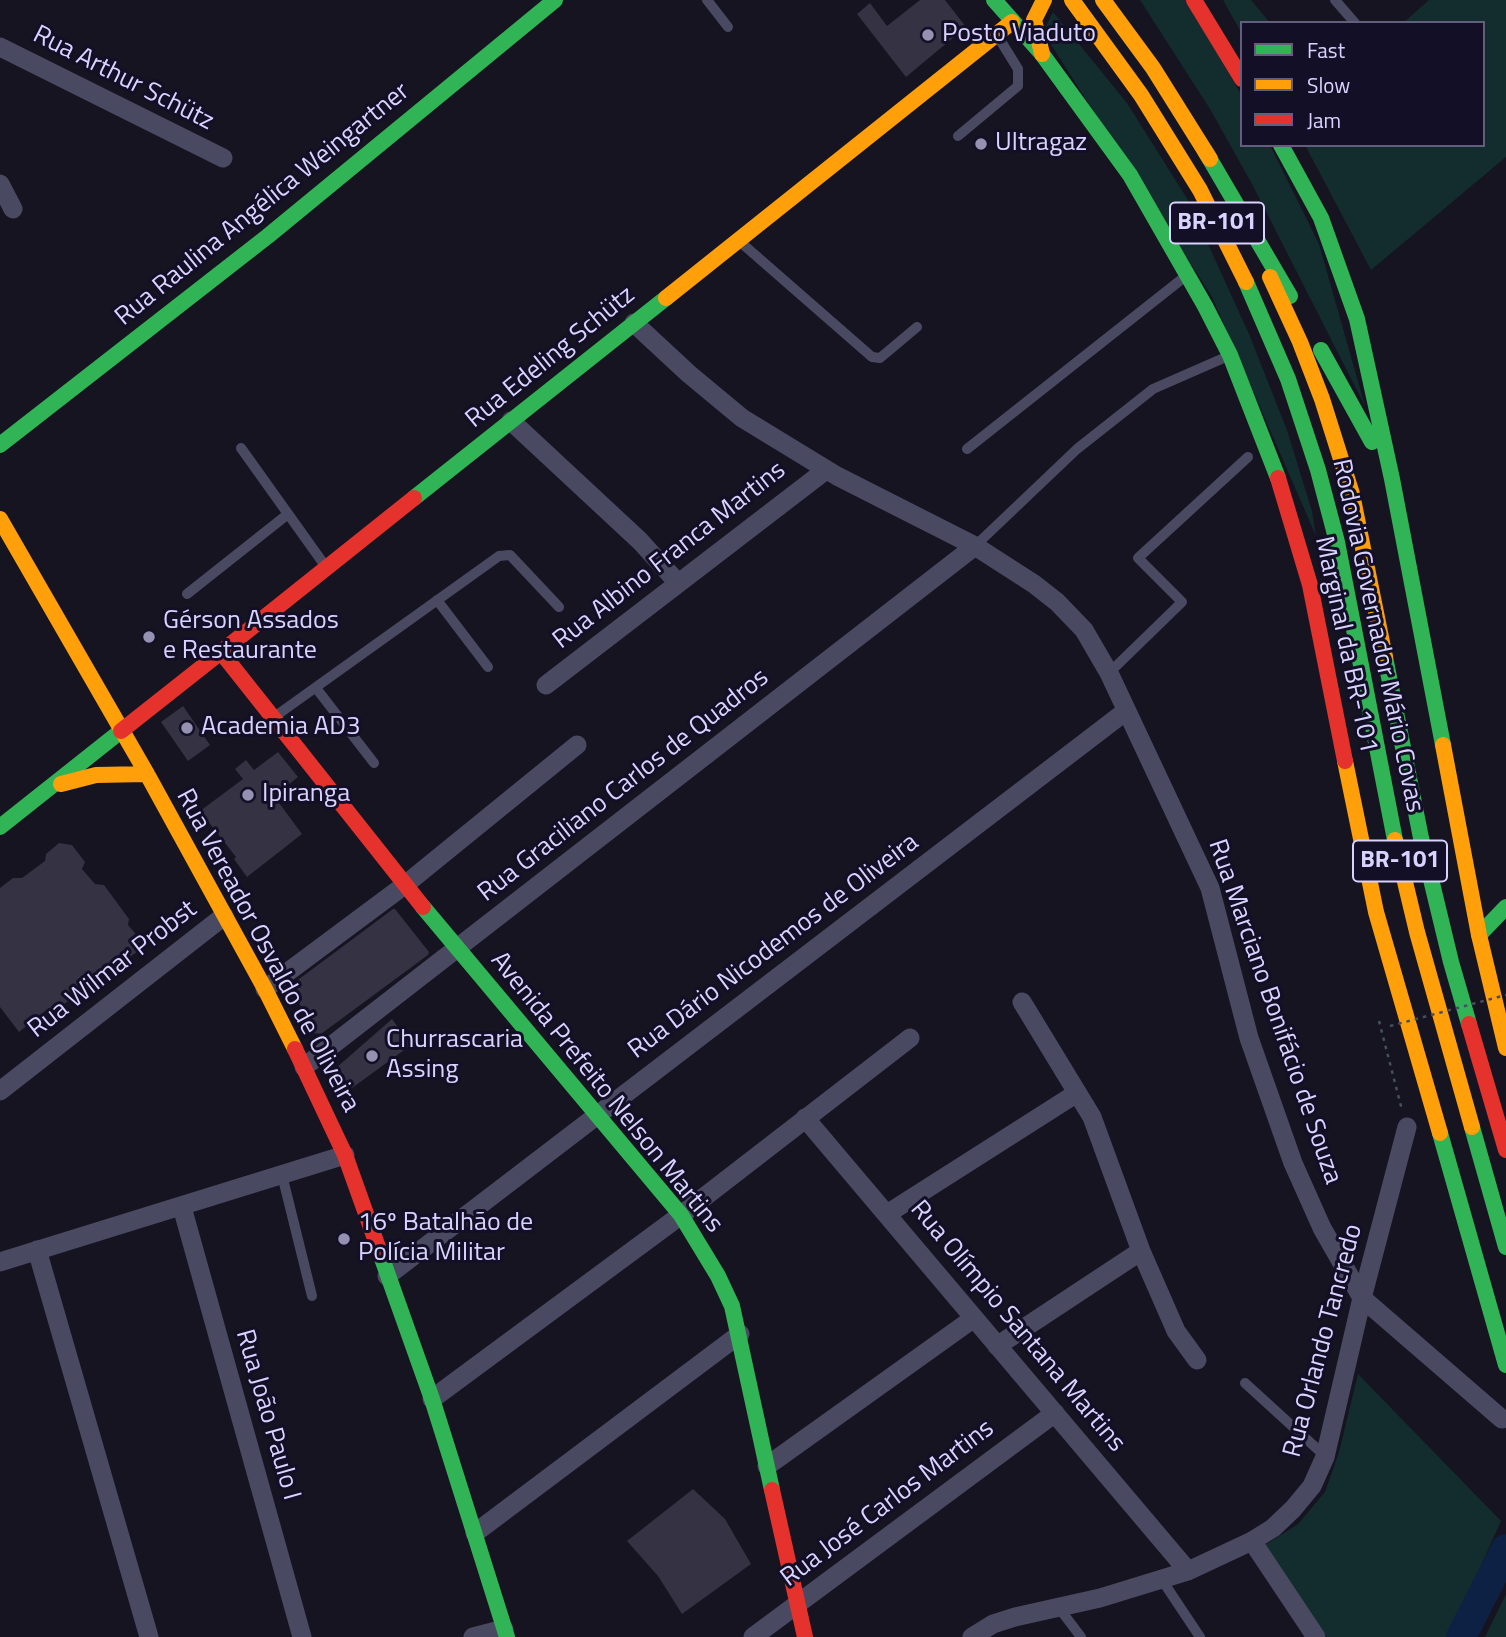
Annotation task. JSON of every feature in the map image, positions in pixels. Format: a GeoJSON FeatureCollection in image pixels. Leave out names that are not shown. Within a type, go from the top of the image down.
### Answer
{"type":"FeatureCollection","features":[{"type":"Feature","properties":{"kind":"main road","name":"Rua Raulina Angélica Weingartner"},"geometry":{"type":"LineString","coordinates":[[0,446],[268,236],[555,0]]}},
{"type":"Feature","properties":{"kind":"main road","name":"Marginal da BR-101"},"geometry":{"type":"LineString","coordinates":[[994,0],[1042,54],[1130,175],[1188,274],[1230,355],[1268,446],[1310,585],[1376,912],[1506,1365]]}},
{"type":"Feature","properties":{"kind":"main road"},"geometry":{"type":"LineString","coordinates":[[1042,54],[1034,20],[1044,0]]}},
{"type":"Feature","properties":{"kind":"main road","name":"Rodovia Governador Mário Covas"},"geometry":{"type":"LineString","coordinates":[[1072,0],[1141,95],[1200,190],[1261,314],[1288,379],[1318,470],[1353,621],[1404,880],[1506,1247]]}},
{"type":"Feature","properties":{"kind":"main road","name":"Rodovia Governador Mário Covas"},"geometry":{"type":"LineString","coordinates":[[1102,0],[1153,68],[1205,151],[1266,267],[1322,399],[1342,460],[1364,548],[1434,894],[1506,1150]]}},
{"type":"Feature","properties":{"kind":"main road"},"geometry":{"type":"LineString","coordinates":[[1194,0],[1240,76]]}},
{"type":"Feature","properties":{"kind":"main road","name":"Rua Edeling Schütz"},"geometry":{"type":"LineString","coordinates":[[0,827],[1012,22]]}},
{"type":"Feature","properties":{"kind":"main road"},"geometry":{"type":"LineString","coordinates":[[1282,147],[1321,218],[1343,276],[1363,344],[1479,935],[1506,1048]]}},
{"type":"Feature","properties":{"kind":"main road"},"geometry":{"type":"LineString","coordinates":[[1205,151],[1345,391],[1391,479]]}},
{"type":"Feature","properties":{"kind":"main road"},"geometry":{"type":"LineString","coordinates":[[1318,470],[1322,550]]}},
{"type":"Feature","properties":{"kind":"main road","name":"Rua Vereador Osvaldo de Oliveira"},"geometry":{"type":"LineString","coordinates":[[0,519],[147,774],[264,989],[345,1155],[432,1399],[506,1633]]}},
{"type":"Feature","properties":{"kind":"main road"},"geometry":{"type":"LineString","coordinates":[[1324,577],[1330,679]]}},
{"type":"Feature","properties":{"kind":"main road","name":"Avenida Prefeito Nelson Martins"},"geometry":{"type":"LineString","coordinates":[[221,652],[457,950],[681,1215],[719,1276],[740,1334],[766,1466],[805,1637]]}},
{"type":"Feature","properties":{"kind":"main road"},"geometry":{"type":"LineString","coordinates":[[49,788],[89,776],[113,773],[147,774]]}},
{"type":"Feature","properties":{"kind":"main road"},"geometry":{"type":"LineString","coordinates":[[1479,935],[1506,907]]}},
{"type":"Feature","properties":{"kind":"street","name":"Rua Arthur Schütz"},"geometry":{"type":"LineString","coordinates":[[0,47],[223,158]]}},
{"type":"Feature","properties":{"kind":"street"},"geometry":{"type":"LineString","coordinates":[[0,184],[13,209]]}},
{"type":"Feature","properties":{"kind":"street","name":"Rua Marciano Bonifácio de Souza"},"geometry":{"type":"LineString","coordinates":[[634,323],[742,418],[825,470],[975,546],[1012,568],[1057,602],[1084,630],[1110,673],[1210,888],[1249,1038],[1293,1163],[1322,1228],[1362,1298],[1502,1419]]}},
{"type":"Feature","properties":{"kind":"street"},"geometry":{"type":"LineString","coordinates":[[511,421],[640,541],[678,583]]}},
{"type":"Feature","properties":{"kind":"street","name":"Rua Albino Franca Martins"},"geometry":{"type":"LineString","coordinates":[[546,685],[825,470]]}},
{"type":"Feature","properties":{"kind":"street","name":"Rua Graciliano Carlos de Quadros"},"geometry":{"type":"LineString","coordinates":[[304,1067],[975,546]]}},
{"type":"Feature","properties":{"kind":"street","name":"Rua Dário Nicodemos de Oliveira"},"geometry":{"type":"LineString","coordinates":[[387,1276],[1126,711]]}},
{"type":"Feature","properties":{"kind":"street"},"geometry":{"type":"LineString","coordinates":[[264,989],[406,884],[577,745]]}},
{"type":"Feature","properties":{"kind":"street","name":"Rua Wilmar Probst"},"geometry":{"type":"LineString","coordinates":[[0,1091],[224,916]]}},
{"type":"Feature","properties":{"kind":"street"},"geometry":{"type":"LineString","coordinates":[[1022,1002],[1101,1137],[1141,1251],[1177,1331],[1197,1360]]}},
{"type":"Feature","properties":{"kind":"street"},"geometry":{"type":"LineString","coordinates":[[432,1399],[681,1215],[911,1038]]}},
{"type":"Feature","properties":{"kind":"street"},"geometry":{"type":"LineString","coordinates":[[887,1214],[1077,1093]]}},
{"type":"Feature","properties":{"kind":"street","name":"Rua Olímpio Santana Martins"},"geometry":{"type":"LineString","coordinates":[[805,1118],[1188,1571]]}},
{"type":"Feature","properties":{"kind":"street","name":"Rua Orlando Tancredo"},"geometry":{"type":"LineString","coordinates":[[972,1637],[993,1624],[1188,1571],[1252,1541],[1273,1528],[1293,1509],[1312,1486],[1325,1457],[1362,1298],[1407,1127]]}},
{"type":"Feature","properties":{"kind":"street"},"geometry":{"type":"LineString","coordinates":[[0,1262],[345,1155]]}},
{"type":"Feature","properties":{"kind":"street","name":"Rua João Paulo I"},"geometry":{"type":"LineString","coordinates":[[182,1206],[302,1637]]}},
{"type":"Feature","properties":{"kind":"street"},"geometry":{"type":"LineString","coordinates":[[37,1251],[149,1637]]}},
{"type":"Feature","properties":{"kind":"street"},"geometry":{"type":"LineString","coordinates":[[998,1346],[1141,1251]]}},
{"type":"Feature","properties":{"kind":"street"},"geometry":{"type":"LineString","coordinates":[[766,1466],[974,1318]]}},
{"type":"Feature","properties":{"kind":"street"},"geometry":{"type":"LineString","coordinates":[[475,1533],[740,1334]]}},
{"type":"Feature","properties":{"kind":"street","name":"Rua José Carlos Martins"},"geometry":{"type":"LineString","coordinates":[[753,1637],[1055,1413]]}},
{"type":"Feature","properties":{"kind":"street"},"geometry":{"type":"LineString","coordinates":[[1252,1541],[1316,1637]]}},
{"type":"Feature","properties":{"kind":"street"},"geometry":{"type":"LineString","coordinates":[[473,1637],[506,1633]]}},
{"type":"Feature","properties":{"kind":"lane"},"geometry":{"type":"LineString","coordinates":[[707,0],[728,27]]}},
{"type":"Feature","properties":{"kind":"lane"},"geometry":{"type":"LineString","coordinates":[[1335,0],[1353,21]]}},
{"type":"Feature","properties":{"kind":"lane"},"geometry":{"type":"LineString","coordinates":[[958,136],[1018,86],[1018,69],[997,34]]}},
{"type":"Feature","properties":{"kind":"lane"},"geometry":{"type":"LineString","coordinates":[[738,240],[872,357],[880,358],[917,327]]}},
{"type":"Feature","properties":{"kind":"lane"},"geometry":{"type":"LineString","coordinates":[[967,449],[1188,274]]}},
{"type":"Feature","properties":{"kind":"lane"},"geometry":{"type":"LineString","coordinates":[[975,546],[1077,449],[1153,389],[1230,355]]}},
{"type":"Feature","properties":{"kind":"lane"},"geometry":{"type":"LineString","coordinates":[[240,448],[326,568]]}},
{"type":"Feature","properties":{"kind":"lane"},"geometry":{"type":"LineString","coordinates":[[1110,673],[1182,602],[1138,558],[1248,457]]}},
{"type":"Feature","properties":{"kind":"lane"},"geometry":{"type":"LineString","coordinates":[[187,594],[288,514]]}},
{"type":"Feature","properties":{"kind":"lane"},"geometry":{"type":"LineString","coordinates":[[274,717],[499,556],[510,555],[559,607]]}},
{"type":"Feature","properties":{"kind":"lane"},"geometry":{"type":"LineString","coordinates":[[437,600],[488,667]]}},
{"type":"Feature","properties":{"kind":"lane"},"geometry":{"type":"LineString","coordinates":[[316,688],[374,763]]}},
{"type":"Feature","properties":{"kind":"lane"},"geometry":{"type":"LineString","coordinates":[[282,1175],[312,1296]]}},
{"type":"Feature","properties":{"kind":"lane"},"geometry":{"type":"LineString","coordinates":[[1244,1383],[1325,1457]]}},
{"type":"Feature","properties":{"kind":"lane"},"geometry":{"type":"LineString","coordinates":[[1162,1580],[1200,1637]]}},
{"type":"Feature","properties":{"kind":"lane"},"geometry":{"type":"LineString","coordinates":[[1059,1608],[1081,1637]]}},
{"type":"Feature","properties":{"kind":"path"},"geometry":{"type":"LineString","coordinates":[[1390,1026],[1506,995]]}},
{"type":"Feature","properties":{"kind":"green space"},"geometry":{"type":"Polygon","coordinates":[[[1140,0],[1187,0],[1240,93],[1240,147],[1271,147],[1319,244],[1365,406],[1252,184],[1210,109],[1140,0]]]}},
{"type":"Feature","properties":{"kind":"green space"},"geometry":{"type":"Polygon","coordinates":[[[1223,0],[1251,0],[1268,21],[1240,21],[1240,30],[1223,0]]]}},
{"type":"Feature","properties":{"kind":"green space"},"geometry":{"type":"Polygon","coordinates":[[[1429,0],[1506,0],[1506,157],[1371,270],[1306,147],[1485,147],[1485,21],[1405,21],[1429,0]]]}},
{"type":"Feature","properties":{"kind":"green space"},"geometry":{"type":"Polygon","coordinates":[[[1053,12],[1127,103],[1188,200],[1249,334],[1287,430],[1312,511],[1316,536],[1212,297],[1043,32],[1053,12]]]}},
{"type":"Feature","properties":{"kind":"green space"},"geometry":{"type":"Polygon","coordinates":[[[1358,1374],[1501,1521],[1449,1637],[1327,1637],[1265,1545],[1298,1524],[1325,1492],[1339,1452],[1358,1374]]]}},
{"type":"Feature","properties":{"kind":"green space"},"geometry":{"type":"Polygon","coordinates":[[[1506,1594],[1506,1637],[1485,1637],[1506,1594]]]}},
{"type":"Feature","properties":{"kind":"building","name":"Posto Viaduto"},"geometry":{"type":"Polygon","coordinates":[[[920,0],[945,0],[966,27],[906,77],[857,14],[870,3],[887,26],[920,0]]]}},
{"type":"Feature","properties":{"kind":"building"},"geometry":{"type":"Polygon","coordinates":[[[183,706],[210,745],[188,761],[161,722],[183,706]]]}},
{"type":"Feature","properties":{"kind":"building"},"geometry":{"type":"Polygon","coordinates":[[[278,752],[298,777],[274,796],[302,834],[247,877],[234,859],[236,857],[200,811],[243,779],[235,769],[246,760],[254,770],[278,752]]]}},
{"type":"Feature","properties":{"kind":"building"},"geometry":{"type":"Polygon","coordinates":[[[59,843],[72,845],[85,862],[82,869],[95,884],[104,885],[129,919],[128,925],[140,939],[137,952],[131,956],[121,954],[97,972],[95,982],[57,1009],[49,1008],[19,1032],[0,1007],[0,888],[13,878],[22,878],[45,861],[46,854],[59,843]]]}},
{"type":"Feature","properties":{"kind":"building"},"geometry":{"type":"Polygon","coordinates":[[[393,909],[429,952],[428,955],[321,1034],[313,1033],[291,985],[393,909]]]}},
{"type":"Feature","properties":{"kind":"building","name":"Churrascaria Assing"},"geometry":{"type":"Polygon","coordinates":[[[392,1019],[411,1045],[352,1088],[336,1068],[392,1019]]]}},
{"type":"Feature","properties":{"kind":"building"},"geometry":{"type":"Polygon","coordinates":[[[693,1489],[725,1519],[751,1564],[682,1614],[658,1576],[627,1541],[693,1489]]]}},
{"type":"Feature","properties":{"kind":"waterway"},"geometry":{"type":"LineString","coordinates":[[1461,1637],[1506,1549]]}},
{"type":"Feature","properties":{"kind":"traffic: fast"},"geometry":{"type":"LineString","coordinates":[[0,445],[268,236],[555,0]]}},
{"type":"Feature","properties":{"kind":"traffic: fast"},"geometry":{"type":"LineString","coordinates":[[994,0],[1042,54],[1130,175],[1230,355],[1278,478]]}},
{"type":"Feature","properties":{"kind":"traffic: fast"},"geometry":{"type":"LineString","coordinates":[[1282,147],[1321,218],[1357,319],[1392,479],[1443,745]]}},
{"type":"Feature","properties":{"kind":"traffic: fast"},"geometry":{"type":"LineString","coordinates":[[1205,151],[1290,296]]}},
{"type":"Feature","properties":{"kind":"traffic: fast"},"geometry":{"type":"LineString","coordinates":[[1246,282],[1288,379],[1318,470],[1337,542],[1395,840]]}},
{"type":"Feature","properties":{"kind":"traffic: fast"},"geometry":{"type":"LineString","coordinates":[[414,498],[666,298]]}},
{"type":"Feature","properties":{"kind":"traffic: fast"},"geometry":{"type":"LineString","coordinates":[[1321,350],[1372,442]]}},
{"type":"Feature","properties":{"kind":"traffic: fast"},"geometry":{"type":"LineString","coordinates":[[1385,657],[1421,838],[1469,1024]]}},
{"type":"Feature","properties":{"kind":"traffic: fast"},"geometry":{"type":"LineString","coordinates":[[0,827],[121,731]]}},
{"type":"Feature","properties":{"kind":"traffic: fast"},"geometry":{"type":"LineString","coordinates":[[423,907],[681,1215],[718,1276],[732,1306],[772,1490]]}},
{"type":"Feature","properties":{"kind":"traffic: fast"},"geometry":{"type":"LineString","coordinates":[[1479,935],[1506,907]]}},
{"type":"Feature","properties":{"kind":"traffic: fast"},"geometry":{"type":"LineString","coordinates":[[1472,1127],[1506,1247]]}},
{"type":"Feature","properties":{"kind":"traffic: fast"},"geometry":{"type":"LineString","coordinates":[[1440,1133],[1506,1365]]}},
{"type":"Feature","properties":{"kind":"traffic: fast"},"geometry":{"type":"LineString","coordinates":[[379,1250],[432,1399],[507,1637]]}},
{"type":"Feature","properties":{"kind":"traffic: slow"},"geometry":{"type":"LineString","coordinates":[[1042,54],[1034,20],[1044,0]]}},
{"type":"Feature","properties":{"kind":"traffic: slow"},"geometry":{"type":"LineString","coordinates":[[1072,0],[1141,95],[1200,190],[1246,282]]}},
{"type":"Feature","properties":{"kind":"traffic: slow"},"geometry":{"type":"LineString","coordinates":[[1103,0],[1153,68],[1210,159]]}},
{"type":"Feature","properties":{"kind":"traffic: slow"},"geometry":{"type":"LineString","coordinates":[[666,298],[1012,22]]}},
{"type":"Feature","properties":{"kind":"traffic: slow"},"geometry":{"type":"LineString","coordinates":[[1270,277],[1300,342],[1322,399],[1352,494],[1385,657]]}},
{"type":"Feature","properties":{"kind":"traffic: slow"},"geometry":{"type":"LineString","coordinates":[[0,519],[147,774],[295,1049]]}},
{"type":"Feature","properties":{"kind":"traffic: slow"},"geometry":{"type":"LineString","coordinates":[[1443,745],[1479,935],[1506,1048]]}},
{"type":"Feature","properties":{"kind":"traffic: slow"},"geometry":{"type":"LineString","coordinates":[[1345,761],[1376,912],[1440,1133]]}},
{"type":"Feature","properties":{"kind":"traffic: slow"},"geometry":{"type":"LineString","coordinates":[[61,784],[96,775],[147,774]]}},
{"type":"Feature","properties":{"kind":"traffic: slow"},"geometry":{"type":"LineString","coordinates":[[1395,840],[1417,932],[1472,1127]]}},
{"type":"Feature","properties":{"kind":"traffic: jam"},"geometry":{"type":"LineString","coordinates":[[1194,0],[1240,76]]}},
{"type":"Feature","properties":{"kind":"traffic: jam"},"geometry":{"type":"LineString","coordinates":[[1278,478],[1310,585],[1345,761]]}},
{"type":"Feature","properties":{"kind":"traffic: jam"},"geometry":{"type":"LineString","coordinates":[[221,652],[414,498]]}},
{"type":"Feature","properties":{"kind":"traffic: jam"},"geometry":{"type":"LineString","coordinates":[[121,731],[221,652],[423,907]]}},
{"type":"Feature","properties":{"kind":"traffic: jam"},"geometry":{"type":"LineString","coordinates":[[1469,1024],[1506,1150]]}},
{"type":"Feature","properties":{"kind":"traffic: jam"},"geometry":{"type":"LineString","coordinates":[[295,1049],[345,1155],[379,1250]]}},
{"type":"Feature","properties":{"kind":"traffic: jam"},"geometry":{"type":"LineString","coordinates":[[772,1490],[805,1637]]}},
{"type":"Feature","properties":{"kind":"place","name":"Posto Viaduto"},"geometry":{"type":"Point","coordinates":[928,35]}},
{"type":"Feature","properties":{"kind":"place","name":"Ultragaz"},"geometry":{"type":"Point","coordinates":[981,144]}},
{"type":"Feature","properties":{"kind":"place","name":"Gérson Assados e Restaurante"},"geometry":{"type":"Point","coordinates":[149,637]}},
{"type":"Feature","properties":{"kind":"place","name":"Academia AD3"},"geometry":{"type":"Point","coordinates":[187,728]}},
{"type":"Feature","properties":{"kind":"place","name":"Ipiranga"},"geometry":{"type":"Point","coordinates":[248,795]}},
{"type":"Feature","properties":{"kind":"place","name":"Churrascaria Assing"},"geometry":{"type":"Point","coordinates":[372,1056]}},
{"type":"Feature","properties":{"kind":"place","name":"16º Batalhão de Polícia Militar"},"geometry":{"type":"Point","coordinates":[344,1239]}}]}
